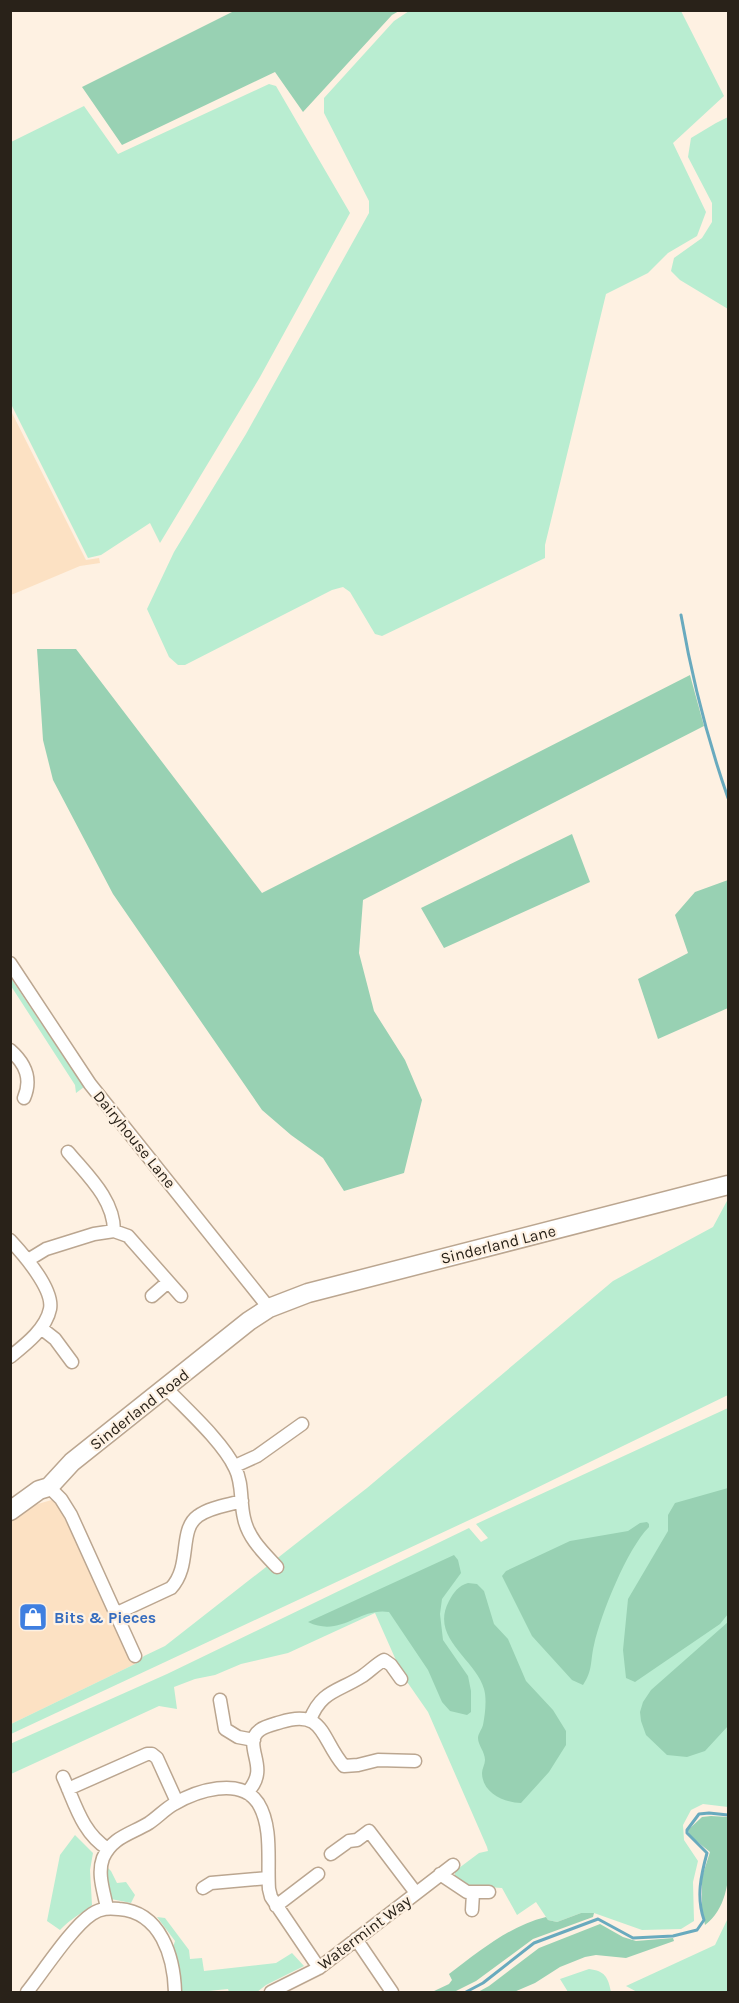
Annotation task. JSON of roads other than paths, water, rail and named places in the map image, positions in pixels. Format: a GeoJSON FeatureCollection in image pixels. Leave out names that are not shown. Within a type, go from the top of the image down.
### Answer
{"type":"FeatureCollection","features":[{"type":"Feature","properties":{"kind":"street","name":"Dairyhouse Lane"},"geometry":{"type":"LineString","coordinates":[[10,963],[90,1084],[269,1308]]}},
{"type":"Feature","properties":{"kind":"street"},"geometry":{"type":"LineString","coordinates":[[10,1050],[17,1056],[25,1070],[29,1085],[24,1098]]}},
{"type":"Feature","properties":{"kind":"street"},"geometry":{"type":"LineString","coordinates":[[68,1152],[106,1198],[114,1219],[114,1231]]}},
{"type":"Feature","properties":{"kind":"street","name":"Sinderland Lane"},"geometry":{"type":"LineString","coordinates":[[269,1308],[308,1293],[729,1185]]}},
{"type":"Feature","properties":{"kind":"street"},"geometry":{"type":"LineString","coordinates":[[27,1260],[45,1249],[94,1234],[114,1231],[128,1236],[181,1296]]}},
{"type":"Feature","properties":{"kind":"street"},"geometry":{"type":"LineString","coordinates":[[10,1240],[27,1260],[45,1289],[50,1308],[41,1328],[10,1357]]}},
{"type":"Feature","properties":{"kind":"street"},"geometry":{"type":"LineString","coordinates":[[152,1296],[168,1282]]}},
{"type":"Feature","properties":{"kind":"street","name":"Sinderland Road"},"geometry":{"type":"LineString","coordinates":[[10,1511],[39,1490],[49,1487],[72,1462],[249,1321],[269,1308]]}},
{"type":"Feature","properties":{"kind":"street"},"geometry":{"type":"LineString","coordinates":[[41,1328],[55,1340],[72,1362]]}},
{"type":"Feature","properties":{"kind":"street"},"geometry":{"type":"LineString","coordinates":[[166,1388],[202,1425],[235,1467],[248,1532],[277,1567]]}},
{"type":"Feature","properties":{"kind":"street"},"geometry":{"type":"LineString","coordinates":[[235,1467],[256,1456],[302,1424]]}},
{"type":"Feature","properties":{"kind":"street"},"geometry":{"type":"LineString","coordinates":[[49,1487],[61,1499],[71,1515],[135,1656]]}},
{"type":"Feature","properties":{"kind":"street"},"geometry":{"type":"LineString","coordinates":[[115,1614],[171,1588],[177,1582],[183,1570],[186,1536],[197,1516],[242,1501]]}},
{"type":"Feature","properties":{"kind":"street"},"geometry":{"type":"LineString","coordinates":[[310,1720],[319,1701],[328,1693],[364,1676],[384,1660],[391,1665],[401,1679]]}},
{"type":"Feature","properties":{"kind":"street"},"geometry":{"type":"LineString","coordinates":[[220,1700],[225,1729],[238,1737],[254,1740]]}},
{"type":"Feature","properties":{"kind":"street"},"geometry":{"type":"LineString","coordinates":[[247,1793],[255,1784],[258,1772],[253,1745],[255,1735],[261,1729],[301,1718],[310,1720],[319,1727],[336,1757],[344,1766],[378,1760],[415,1761]]}},
{"type":"Feature","properties":{"kind":"street"},"geometry":{"type":"LineString","coordinates":[[68,1789],[147,1754],[152,1754],[177,1802]]}},
{"type":"Feature","properties":{"kind":"street"},"geometry":{"type":"LineString","coordinates":[[63,1777],[86,1828],[93,1838],[108,1849]]}},
{"type":"Feature","properties":{"kind":"street"},"geometry":{"type":"LineString","coordinates":[[107,1908],[100,1868],[108,1849],[117,1839],[154,1820],[177,1802],[216,1788],[238,1789],[257,1802],[264,1820],[267,1834],[269,1888],[276,1906],[319,1968]]}},
{"type":"Feature","properties":{"kind":"street"},"geometry":{"type":"LineString","coordinates":[[331,1854],[349,1841],[357,1840],[369,1831],[416,1893]]}},
{"type":"Feature","properties":{"kind":"street","name":"Watermint Way"},"geometry":{"type":"LineString","coordinates":[[271,1992],[319,1968],[453,1865]]}},
{"type":"Feature","properties":{"kind":"street"},"geometry":{"type":"LineString","coordinates":[[276,1906],[318,1874]]}},
{"type":"Feature","properties":{"kind":"street"},"geometry":{"type":"LineString","coordinates":[[440,1874],[461,1889],[473,1893],[489,1892]]}},
{"type":"Feature","properties":{"kind":"street"},"geometry":{"type":"LineString","coordinates":[[204,1888],[211,1883],[268,1878]]}},
{"type":"Feature","properties":{"kind":"street"},"geometry":{"type":"LineString","coordinates":[[472,1910],[473,1893]]}},
{"type":"Feature","properties":{"kind":"street"},"geometry":{"type":"LineString","coordinates":[[27,1992],[80,1924],[93,1913],[107,1908],[135,1911],[157,1930],[171,1958],[175,1992]]}},
{"type":"Feature","properties":{"kind":"street"},"geometry":{"type":"LineString","coordinates":[[356,1939],[392,1992]]}},
{"type":"Feature","properties":{"kind":"waterway"},"geometry":{"type":"LineString","coordinates":[[681,615],[701,708],[728,798]]}},
{"type":"Feature","properties":{"kind":"waterway"},"geometry":{"type":"LineString","coordinates":[[466,1992],[483,1983],[534,1943],[598,1919],[633,1938],[673,1936],[697,1930],[704,1920],[700,1894],[707,1853],[687,1833],[687,1830],[699,1814],[728,1815]]}},
{"type":"Feature","properties":{"kind":"place","name":"Bits & Pieces"},"geometry":{"type":"Point","coordinates":[33,1617]}}]}
